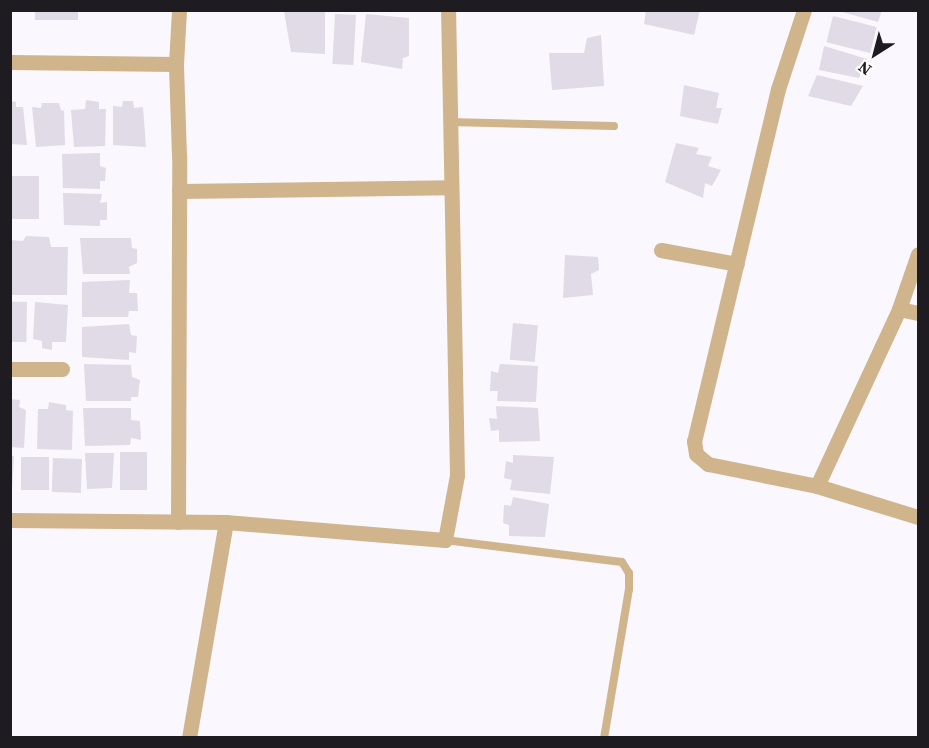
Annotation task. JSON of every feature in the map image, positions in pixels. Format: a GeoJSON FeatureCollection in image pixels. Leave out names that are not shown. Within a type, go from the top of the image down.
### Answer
{"type":"FeatureCollection","features":[{"type":"Feature","properties":{"kind":"street"},"geometry":{"type":"LineString","coordinates":[[178,522],[179,191],[176,64],[179,10]]}},
{"type":"Feature","properties":{"kind":"street"},"geometry":{"type":"LineString","coordinates":[[10,520],[226,522],[446,540],[457,475],[448,10]]}},
{"type":"Feature","properties":{"kind":"street"},"geometry":{"type":"LineString","coordinates":[[804,10],[778,88],[694,441],[696,454],[708,464],[817,486],[918,517]]}},
{"type":"Feature","properties":{"kind":"street"},"geometry":{"type":"LineString","coordinates":[[10,62],[176,64]]}},
{"type":"Feature","properties":{"kind":"street"},"geometry":{"type":"LineString","coordinates":[[179,191],[450,187]]}},
{"type":"Feature","properties":{"kind":"street"},"geometry":{"type":"LineString","coordinates":[[661,250],[737,264]]}},
{"type":"Feature","properties":{"kind":"street"},"geometry":{"type":"LineString","coordinates":[[817,486],[899,309],[918,254]]}},
{"type":"Feature","properties":{"kind":"street"},"geometry":{"type":"LineString","coordinates":[[899,309],[918,314]]}},
{"type":"Feature","properties":{"kind":"street"},"geometry":{"type":"LineString","coordinates":[[10,369],[62,369]]}},
{"type":"Feature","properties":{"kind":"street"},"geometry":{"type":"LineString","coordinates":[[189,738],[226,522]]}},
{"type":"Feature","properties":{"kind":"lane"},"geometry":{"type":"LineString","coordinates":[[449,122],[614,126]]}},
{"type":"Feature","properties":{"kind":"lane"},"geometry":{"type":"LineString","coordinates":[[446,540],[622,562],[629,573],[629,589],[604,738]]}},
{"type":"Feature","properties":{"kind":"building"},"geometry":{"type":"Polygon","coordinates":[[[35,10],[78,10],[78,20],[35,20],[35,10]]]}},
{"type":"Feature","properties":{"kind":"building"},"geometry":{"type":"Polygon","coordinates":[[[646,10],[700,10],[694,35],[644,24],[646,10]]]}},
{"type":"Feature","properties":{"kind":"building"},"geometry":{"type":"Polygon","coordinates":[[[835,10],[882,10],[878,22],[835,10]]]}},
{"type":"Feature","properties":{"kind":"building"},"geometry":{"type":"Polygon","coordinates":[[[284,11],[325,12],[325,54],[291,52],[284,11]]]}},
{"type":"Feature","properties":{"kind":"building"},"geometry":{"type":"Polygon","coordinates":[[[335,14],[356,15],[353,65],[332,64],[335,14]]]}},
{"type":"Feature","properties":{"kind":"building"},"geometry":{"type":"Polygon","coordinates":[[[366,14],[409,18],[409,56],[403,58],[402,69],[361,62],[366,14]]]}},
{"type":"Feature","properties":{"kind":"building"},"geometry":{"type":"Polygon","coordinates":[[[833,16],[877,27],[870,53],[826,42],[833,16]]]}},
{"type":"Feature","properties":{"kind":"building"},"geometry":{"type":"Polygon","coordinates":[[[601,35],[604,86],[552,90],[549,53],[584,53],[587,38],[601,35]]]}},
{"type":"Feature","properties":{"kind":"building"},"geometry":{"type":"Polygon","coordinates":[[[824,46],[867,59],[859,78],[819,70],[824,46]]]}},
{"type":"Feature","properties":{"kind":"building"},"geometry":{"type":"Polygon","coordinates":[[[817,75],[863,86],[851,106],[808,96],[817,75]]]}},
{"type":"Feature","properties":{"kind":"building"},"geometry":{"type":"Polygon","coordinates":[[[684,85],[719,93],[716,108],[722,108],[718,124],[680,116],[684,85]]]}},
{"type":"Feature","properties":{"kind":"building"},"geometry":{"type":"Polygon","coordinates":[[[86,100],[99,102],[99,109],[106,109],[105,146],[74,147],[71,110],[85,109],[86,100]]]}},
{"type":"Feature","properties":{"kind":"building"},"geometry":{"type":"Polygon","coordinates":[[[10,101],[16,102],[16,107],[23,107],[27,145],[10,144],[10,101]]]}},
{"type":"Feature","properties":{"kind":"building"},"geometry":{"type":"Polygon","coordinates":[[[123,101],[133,101],[134,108],[143,107],[146,147],[113,145],[113,106],[122,107],[123,101]]]}},
{"type":"Feature","properties":{"kind":"building"},"geometry":{"type":"Polygon","coordinates":[[[42,103],[59,103],[61,110],[64,111],[65,145],[36,147],[32,107],[41,108],[42,103]]]}},
{"type":"Feature","properties":{"kind":"building"},"geometry":{"type":"Polygon","coordinates":[[[676,143],[699,148],[696,154],[712,157],[708,166],[721,170],[712,186],[705,183],[703,198],[665,182],[676,143]]]}},
{"type":"Feature","properties":{"kind":"building"},"geometry":{"type":"Polygon","coordinates":[[[100,153],[100,166],[106,168],[105,181],[100,181],[100,189],[63,188],[62,154],[100,153]]]}},
{"type":"Feature","properties":{"kind":"building"},"geometry":{"type":"Polygon","coordinates":[[[10,176],[39,176],[39,219],[10,219],[10,176]]]}},
{"type":"Feature","properties":{"kind":"building"},"geometry":{"type":"Polygon","coordinates":[[[63,193],[102,194],[100,203],[107,202],[107,220],[100,220],[100,226],[64,225],[63,193]]]}},
{"type":"Feature","properties":{"kind":"building"},"geometry":{"type":"Polygon","coordinates":[[[26,236],[49,237],[51,247],[68,247],[67,295],[11,295],[10,240],[23,241],[26,236]]]}},
{"type":"Feature","properties":{"kind":"building"},"geometry":{"type":"Polygon","coordinates":[[[80,238],[131,238],[132,248],[137,249],[137,263],[129,267],[130,274],[83,274],[80,238]]]}},
{"type":"Feature","properties":{"kind":"building"},"geometry":{"type":"Polygon","coordinates":[[[565,255],[598,257],[599,270],[591,274],[593,295],[563,298],[565,255]]]}},
{"type":"Feature","properties":{"kind":"building"},"geometry":{"type":"Polygon","coordinates":[[[130,280],[129,293],[137,293],[138,311],[129,311],[128,317],[82,317],[82,282],[130,280]]]}},
{"type":"Feature","properties":{"kind":"building"},"geometry":{"type":"Polygon","coordinates":[[[10,302],[27,302],[26,342],[10,342],[10,302]]]}},
{"type":"Feature","properties":{"kind":"building"},"geometry":{"type":"Polygon","coordinates":[[[35,302],[68,305],[66,342],[52,342],[52,350],[42,348],[42,341],[33,339],[35,302]]]}},
{"type":"Feature","properties":{"kind":"building"},"geometry":{"type":"Polygon","coordinates":[[[513,323],[538,325],[535,362],[510,360],[513,323]]]}},
{"type":"Feature","properties":{"kind":"building"},"geometry":{"type":"Polygon","coordinates":[[[129,324],[131,335],[137,336],[136,353],[129,352],[129,360],[82,357],[82,327],[129,324]]]}},
{"type":"Feature","properties":{"kind":"building"},"geometry":{"type":"Polygon","coordinates":[[[84,364],[131,365],[132,377],[140,380],[138,397],[131,397],[131,401],[86,401],[84,364]]]}},
{"type":"Feature","properties":{"kind":"building"},"geometry":{"type":"Polygon","coordinates":[[[500,364],[538,366],[536,402],[497,401],[498,391],[490,391],[491,371],[498,373],[500,364]]]}},
{"type":"Feature","properties":{"kind":"building"},"geometry":{"type":"Polygon","coordinates":[[[10,399],[20,400],[19,407],[26,410],[24,448],[10,447],[10,399]]]}},
{"type":"Feature","properties":{"kind":"building"},"geometry":{"type":"Polygon","coordinates":[[[49,402],[66,405],[66,410],[73,411],[72,450],[37,449],[38,409],[48,409],[49,402]]]}},
{"type":"Feature","properties":{"kind":"building"},"geometry":{"type":"Polygon","coordinates":[[[496,406],[538,408],[540,441],[499,442],[499,430],[491,431],[489,418],[497,419],[496,406]]]}},
{"type":"Feature","properties":{"kind":"building"},"geometry":{"type":"Polygon","coordinates":[[[83,408],[131,408],[131,420],[140,421],[141,440],[131,438],[130,445],[85,446],[83,408]]]}},
{"type":"Feature","properties":{"kind":"building"},"geometry":{"type":"Polygon","coordinates":[[[120,452],[147,452],[147,490],[120,490],[120,452]]]}},
{"type":"Feature","properties":{"kind":"building"},"geometry":{"type":"Polygon","coordinates":[[[85,453],[114,453],[112,488],[87,489],[85,453]]]}},
{"type":"Feature","properties":{"kind":"building"},"geometry":{"type":"Polygon","coordinates":[[[10,455],[14,456],[12,489],[10,489],[10,455]]]}},
{"type":"Feature","properties":{"kind":"building"},"geometry":{"type":"Polygon","coordinates":[[[513,455],[554,457],[550,494],[510,490],[512,480],[504,478],[506,461],[513,463],[513,455]]]}},
{"type":"Feature","properties":{"kind":"building"},"geometry":{"type":"Polygon","coordinates":[[[21,457],[49,457],[49,490],[21,490],[21,457]]]}},
{"type":"Feature","properties":{"kind":"building"},"geometry":{"type":"Polygon","coordinates":[[[53,458],[82,459],[81,493],[52,492],[53,458]]]}},
{"type":"Feature","properties":{"kind":"building"},"geometry":{"type":"Polygon","coordinates":[[[513,497],[549,504],[545,537],[509,536],[509,525],[503,523],[504,505],[511,506],[513,497]]]}}]}
